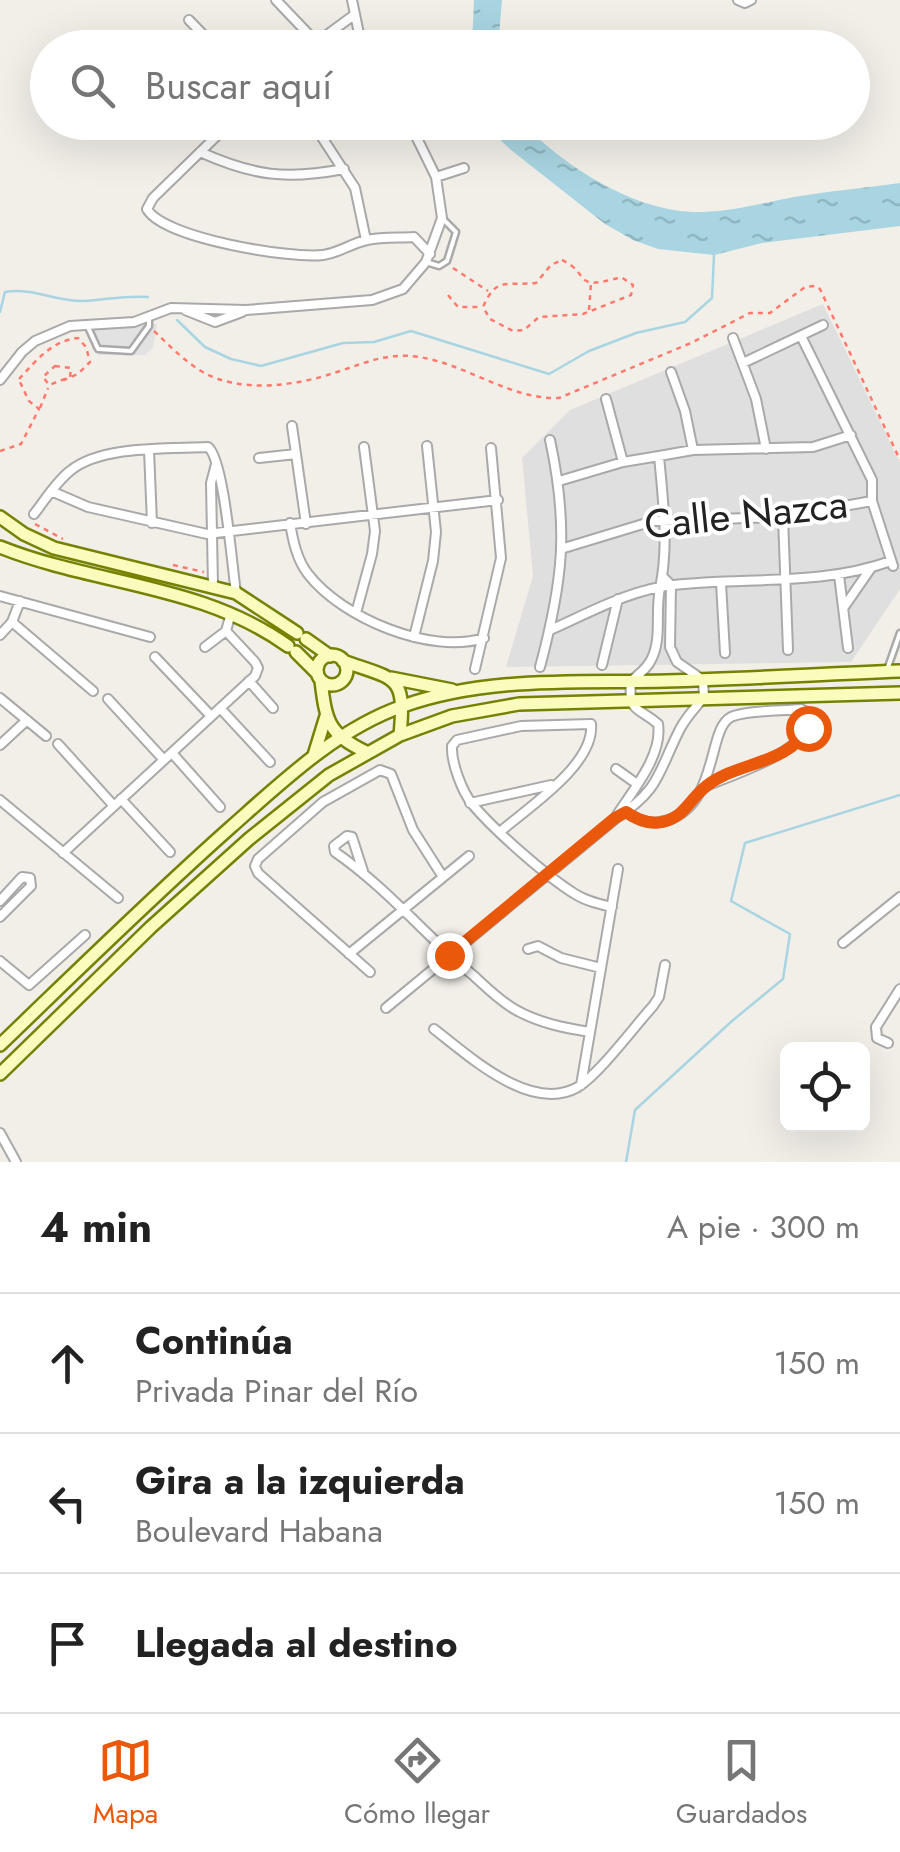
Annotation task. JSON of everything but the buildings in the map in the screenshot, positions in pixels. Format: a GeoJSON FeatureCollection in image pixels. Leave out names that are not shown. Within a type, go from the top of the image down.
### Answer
{"type":"FeatureCollection","features":[{"type":"Feature","properties":{"kind":"main road"},"geometry":{"type":"LineString","coordinates":[[0,517],[54,548],[178,577],[214,580],[276,616],[330,656],[390,678],[456,691]]}},
{"type":"Feature","properties":{"kind":"main road"},"geometry":{"type":"LineString","coordinates":[[0,547],[230,611],[261,627],[292,649],[319,677],[335,685],[343,680],[344,662]]}},
{"type":"Feature","properties":{"kind":"main road"},"geometry":{"type":"LineString","coordinates":[[174,594],[178,577]]}},
{"type":"Feature","properties":{"kind":"main road"},"geometry":{"type":"LineString","coordinates":[[261,627],[276,616]]}},
{"type":"Feature","properties":{"kind":"main road"},"geometry":{"type":"LineString","coordinates":[[330,656],[321,660],[319,677],[326,716],[340,738],[366,752]]}},
{"type":"Feature","properties":{"kind":"main road"},"geometry":{"type":"LineString","coordinates":[[0,1045],[199,855],[313,757],[340,738],[403,706],[456,691],[509,683],[900,671]]}},
{"type":"Feature","properties":{"kind":"main road"},"geometry":{"type":"LineString","coordinates":[[390,678],[404,699],[400,735]]}},
{"type":"Feature","properties":{"kind":"main road"},"geometry":{"type":"LineString","coordinates":[[0,1074],[211,872],[299,797],[366,752],[400,735],[474,710],[519,704],[900,693]]}},
{"type":"Feature","properties":{"kind":"main road"},"geometry":{"type":"LineString","coordinates":[[313,757],[326,716]]}},
{"type":"Feature","properties":{"kind":"main road"},"geometry":{"type":"LineString","coordinates":[[199,855],[211,872]]}},
{"type":"Feature","properties":{"kind":"street"},"geometry":{"type":"LineString","coordinates":[[276,0],[301,30]]}},
{"type":"Feature","properties":{"kind":"street"},"geometry":{"type":"LineString","coordinates":[[352,0],[358,30]]}},
{"type":"Feature","properties":{"kind":"street"},"geometry":{"type":"LineString","coordinates":[[738,0],[745,4],[751,0]]}},
{"type":"Feature","properties":{"kind":"street"},"geometry":{"type":"LineString","coordinates":[[332,30],[354,15]]}},
{"type":"Feature","properties":{"kind":"street"},"geometry":{"type":"LineString","coordinates":[[189,20],[200,30]]}},
{"type":"Feature","properties":{"kind":"street"},"geometry":{"type":"LineString","coordinates":[[212,140],[152,198],[147,209],[152,218],[198,238],[292,254],[324,255],[366,240],[438,232]]}},
{"type":"Feature","properties":{"kind":"street"},"geometry":{"type":"LineString","coordinates":[[324,140],[355,188],[366,240]]}},
{"type":"Feature","properties":{"kind":"street"},"geometry":{"type":"LineString","coordinates":[[3,375],[35,341],[53,331],[86,323],[149,322],[161,310],[183,309],[216,322],[246,310],[388,297],[404,289],[428,258],[442,218],[436,178],[418,140]]}},
{"type":"Feature","properties":{"kind":"street"},"geometry":{"type":"LineString","coordinates":[[200,152],[236,168],[276,177],[344,169]]}},
{"type":"Feature","properties":{"kind":"street"},"geometry":{"type":"LineString","coordinates":[[436,178],[464,168]]}},
{"type":"Feature","properties":{"kind":"street"},"geometry":{"type":"LineString","coordinates":[[414,237],[428,258]]}},
{"type":"Feature","properties":{"kind":"street"},"geometry":{"type":"LineString","coordinates":[[743,362],[823,326]]}},
{"type":"Feature","properties":{"kind":"street"},"geometry":{"type":"LineString","coordinates":[[550,630],[665,584],[786,580],[840,575],[892,564],[872,501],[872,480],[800,336]]}},
{"type":"Feature","properties":{"kind":"street"},"geometry":{"type":"LineString","coordinates":[[733,338],[756,399],[766,450]]}},
{"type":"Feature","properties":{"kind":"street"},"geometry":{"type":"LineString","coordinates":[[671,372],[693,450]]}},
{"type":"Feature","properties":{"kind":"street"},"geometry":{"type":"LineString","coordinates":[[606,399],[623,462]]}},
{"type":"Feature","properties":{"kind":"street"},"geometry":{"type":"LineString","coordinates":[[292,426],[306,524]]}},
{"type":"Feature","properties":{"kind":"street"},"geometry":{"type":"LineString","coordinates":[[559,481],[623,462],[693,450],[813,447],[850,435]]}},
{"type":"Feature","properties":{"kind":"street"},"geometry":{"type":"LineString","coordinates":[[540,667],[564,548],[559,481],[550,440]]}},
{"type":"Feature","properties":{"kind":"street"},"geometry":{"type":"LineString","coordinates":[[414,637],[433,561],[434,508],[427,446]]}},
{"type":"Feature","properties":{"kind":"street"},"geometry":{"type":"LineString","coordinates":[[32,518],[69,471],[87,460],[149,450],[208,447],[215,452],[222,481],[236,593]]}},
{"type":"Feature","properties":{"kind":"street"},"geometry":{"type":"LineString","coordinates":[[356,613],[372,554],[374,516],[364,447]]}},
{"type":"Feature","properties":{"kind":"street"},"geometry":{"type":"LineString","coordinates":[[476,669],[500,576],[492,448]]}},
{"type":"Feature","properties":{"kind":"street"},"geometry":{"type":"LineString","coordinates":[[149,450],[152,524]]}},
{"type":"Feature","properties":{"kind":"street"},"geometry":{"type":"LineString","coordinates":[[259,458],[296,454]]}},
{"type":"Feature","properties":{"kind":"street"},"geometry":{"type":"LineString","coordinates":[[386,1008],[654,786],[682,725],[704,697],[703,680],[677,662],[670,648],[659,456]]}},
{"type":"Feature","properties":{"kind":"street"},"geometry":{"type":"LineString","coordinates":[[214,580],[211,483],[216,464]]}},
{"type":"Feature","properties":{"kind":"street"},"geometry":{"type":"LineString","coordinates":[[51,491],[88,507],[152,524],[212,533],[498,500]]}},
{"type":"Feature","properties":{"kind":"street","name":"Calle Nazca"},"geometry":{"type":"LineString","coordinates":[[564,548],[624,527],[665,520],[783,518],[872,501]]}},
{"type":"Feature","properties":{"kind":"street"},"geometry":{"type":"LineString","coordinates":[[783,518],[788,650]]}},
{"type":"Feature","properties":{"kind":"street"},"geometry":{"type":"LineString","coordinates":[[290,523],[294,545],[306,572],[323,590],[356,613],[414,637],[457,643],[484,638]]}},
{"type":"Feature","properties":{"kind":"street"},"geometry":{"type":"LineString","coordinates":[[844,607],[872,568]]}},
{"type":"Feature","properties":{"kind":"street"},"geometry":{"type":"LineString","coordinates":[[840,575],[848,648]]}},
{"type":"Feature","properties":{"kind":"street"},"geometry":{"type":"LineString","coordinates":[[721,583],[725,653]]}},
{"type":"Feature","properties":{"kind":"street"},"geometry":{"type":"LineString","coordinates":[[665,584],[656,649],[650,664],[632,682],[630,700],[636,710],[658,724],[682,725]]}},
{"type":"Feature","properties":{"kind":"street"},"geometry":{"type":"LineString","coordinates":[[0,596],[150,636]]}},
{"type":"Feature","properties":{"kind":"street"},"geometry":{"type":"LineString","coordinates":[[602,665],[618,600]]}},
{"type":"Feature","properties":{"kind":"street"},"geometry":{"type":"LineString","coordinates":[[0,635],[12,622],[20,601]]}},
{"type":"Feature","properties":{"kind":"street"},"geometry":{"type":"LineString","coordinates":[[206,647],[226,632],[230,611]]}},
{"type":"Feature","properties":{"kind":"street"},"geometry":{"type":"LineString","coordinates":[[12,622],[93,690]]}},
{"type":"Feature","properties":{"kind":"street"},"geometry":{"type":"LineString","coordinates":[[240,644],[261,627]]}},
{"type":"Feature","properties":{"kind":"street"},"geometry":{"type":"LineString","coordinates":[[63,852],[249,681],[258,668],[226,632]]}},
{"type":"Feature","properties":{"kind":"street"},"geometry":{"type":"LineString","coordinates":[[154,657],[211,716]]}},
{"type":"Feature","properties":{"kind":"street"},"geometry":{"type":"LineString","coordinates":[[249,681],[273,708]]}},
{"type":"Feature","properties":{"kind":"street"},"geometry":{"type":"LineString","coordinates":[[0,698],[46,736]]}},
{"type":"Feature","properties":{"kind":"street"},"geometry":{"type":"LineString","coordinates":[[108,699],[220,807]]}},
{"type":"Feature","properties":{"kind":"street"},"geometry":{"type":"LineString","coordinates":[[220,708],[270,762]]}},
{"type":"Feature","properties":{"kind":"street"},"geometry":{"type":"LineString","coordinates":[[624,810],[647,822],[664,822],[687,809],[704,787],[726,720],[732,716],[801,709],[807,712],[808,728],[797,744],[704,787]]}},
{"type":"Feature","properties":{"kind":"street"},"geometry":{"type":"LineString","coordinates":[[0,745],[28,720]]}},
{"type":"Feature","properties":{"kind":"street"},"geometry":{"type":"LineString","coordinates":[[501,831],[582,756],[589,742],[590,724],[521,726],[458,740],[452,746],[452,754],[470,802],[501,831],[577,896],[612,907]]}},
{"type":"Feature","properties":{"kind":"street"},"geometry":{"type":"LineString","coordinates":[[624,810],[654,750],[660,734],[658,724]]}},
{"type":"Feature","properties":{"kind":"street"},"geometry":{"type":"LineString","coordinates":[[58,744],[170,852]]}},
{"type":"Feature","properties":{"kind":"street"},"geometry":{"type":"LineString","coordinates":[[616,769],[637,784]]}},
{"type":"Feature","properties":{"kind":"street"},"geometry":{"type":"LineString","coordinates":[[370,972],[258,873],[258,859],[323,802],[386,770],[392,774],[413,830],[443,877]]}},
{"type":"Feature","properties":{"kind":"street"},"geometry":{"type":"LineString","coordinates":[[470,802],[555,784]]}},
{"type":"Feature","properties":{"kind":"street"},"geometry":{"type":"LineString","coordinates":[[0,800],[118,898]]}},
{"type":"Feature","properties":{"kind":"street"},"geometry":{"type":"LineString","coordinates":[[362,871],[352,837],[347,836],[333,849],[514,1009],[562,1027],[590,1032]]}},
{"type":"Feature","properties":{"kind":"street"},"geometry":{"type":"LineString","coordinates":[[349,954],[470,856]]}},
{"type":"Feature","properties":{"kind":"street"},"geometry":{"type":"LineString","coordinates":[[581,1085],[618,868]]}},
{"type":"Feature","properties":{"kind":"street"},"geometry":{"type":"LineString","coordinates":[[0,901],[22,877],[30,878],[31,886],[0,917]]}},
{"type":"Feature","properties":{"kind":"street"},"geometry":{"type":"LineString","coordinates":[[843,943],[900,897]]}},
{"type":"Feature","properties":{"kind":"street"},"geometry":{"type":"LineString","coordinates":[[0,961],[28,985],[85,934]]}},
{"type":"Feature","properties":{"kind":"street"},"geometry":{"type":"LineString","coordinates":[[528,949],[538,946],[560,958],[601,968]]}},
{"type":"Feature","properties":{"kind":"street"},"geometry":{"type":"LineString","coordinates":[[434,1029],[488,1070],[514,1084],[552,1094],[581,1085],[605,1060],[659,996],[665,965]]}},
{"type":"Feature","properties":{"kind":"street"},"geometry":{"type":"LineString","coordinates":[[888,1044],[877,1038],[876,1027],[900,990]]}},
{"type":"Feature","properties":{"kind":"street"},"geometry":{"type":"LineString","coordinates":[[587,1053],[605,1060]]}},
{"type":"Feature","properties":{"kind":"street"},"geometry":{"type":"LineString","coordinates":[[0,1132],[16,1162]]}},
{"type":"Feature","properties":{"kind":"lane"},"geometry":{"type":"LineString","coordinates":[[428,258],[439,266],[446,264],[456,232],[442,218]]}},
{"type":"Feature","properties":{"kind":"lane"},"geometry":{"type":"LineString","coordinates":[[86,323],[90,338],[100,350],[134,350],[149,322]]}},
{"type":"Feature","properties":{"kind":"lane"},"geometry":{"type":"LineString","coordinates":[[886,672],[900,633]]}},
{"type":"Feature","properties":{"kind":"path"},"geometry":{"type":"LineString","coordinates":[[562,260],[582,280],[591,283],[620,277],[633,290],[626,298],[590,311],[539,317],[524,330],[513,332],[490,319],[483,307],[489,292],[504,283],[536,283],[562,260]]}},
{"type":"Feature","properties":{"kind":"path"},"geometry":{"type":"LineString","coordinates":[[446,264],[489,292]]}},
{"type":"Feature","properties":{"kind":"path"},"geometry":{"type":"LineString","coordinates":[[590,311],[591,283]]}},
{"type":"Feature","properties":{"kind":"path"},"geometry":{"type":"LineString","coordinates":[[448,295],[458,307],[483,307]]}},
{"type":"Feature","properties":{"kind":"path"},"geometry":{"type":"LineString","coordinates":[[149,322],[182,358],[203,372],[233,382],[292,384],[334,374],[366,360],[409,356],[547,398],[570,394],[691,343]]}},
{"type":"Feature","properties":{"kind":"path"},"geometry":{"type":"LineString","coordinates":[[0,451],[21,444],[49,386],[78,374],[90,362],[86,347],[78,338],[60,342],[44,351],[19,379]]}},
{"type":"Feature","properties":{"kind":"path"},"geometry":{"type":"LineString","coordinates":[[49,386],[43,377],[56,366],[71,368],[70,377],[64,380]]}},
{"type":"Feature","properties":{"kind":"path"},"geometry":{"type":"LineString","coordinates":[[3,375],[19,379]]}},
{"type":"Feature","properties":{"kind":"path"},"geometry":{"type":"LineString","coordinates":[[19,379],[29,401],[40,409]]}},
{"type":"Feature","properties":{"kind":"path"},"geometry":{"type":"LineString","coordinates":[[32,518],[70,542]]}},
{"type":"Feature","properties":{"kind":"path"},"geometry":{"type":"LineString","coordinates":[[168,564],[214,580]]}},
{"type":"Feature","properties":{"kind":"shaded area"},"geometry":{"type":"Polygon","coordinates":[[[823,304],[900,463],[900,589],[851,662],[506,667],[533,576],[522,458],[570,410],[823,304]]]}},
{"type":"Feature","properties":{"kind":"shaded area"},"geometry":{"type":"Polygon","coordinates":[[[86,324],[157,324],[153,348],[145,355],[99,355],[86,324]]]}},
{"type":"Feature","properties":{"kind":"water"},"geometry":{"type":"Polygon","coordinates":[[[474,0],[502,0],[499,30],[473,30],[474,0]]]}},
{"type":"Feature","properties":{"kind":"water"},"geometry":{"type":"Polygon","coordinates":[[[500,140],[540,140],[605,185],[629,197],[678,211],[726,210],[900,183],[900,226],[762,243],[714,255],[658,249],[605,224],[500,140]]]}},
{"type":"Feature","properties":{"kind":"waterway"},"geometry":{"type":"LineString","coordinates":[[177,320],[205,347],[231,359],[261,366],[343,343],[374,342],[411,331],[549,374],[589,351],[636,333],[685,322],[712,298],[714,255]]}},
{"type":"Feature","properties":{"kind":"waterway"},"geometry":{"type":"LineString","coordinates":[[0,312],[5,292],[25,291],[74,301],[148,297]]}},
{"type":"Feature","properties":{"kind":"waterway"},"geometry":{"type":"LineString","coordinates":[[626,1162],[635,1110],[783,979],[790,934],[731,901],[745,843],[900,795]]}},
{"type":"Feature","properties":{"kind":"route"},"geometry":{"type":"LineString","coordinates":[[449,955],[615,818],[626,812],[655,823],[676,817],[704,787],[789,749],[803,738],[808,728]]}}]}
